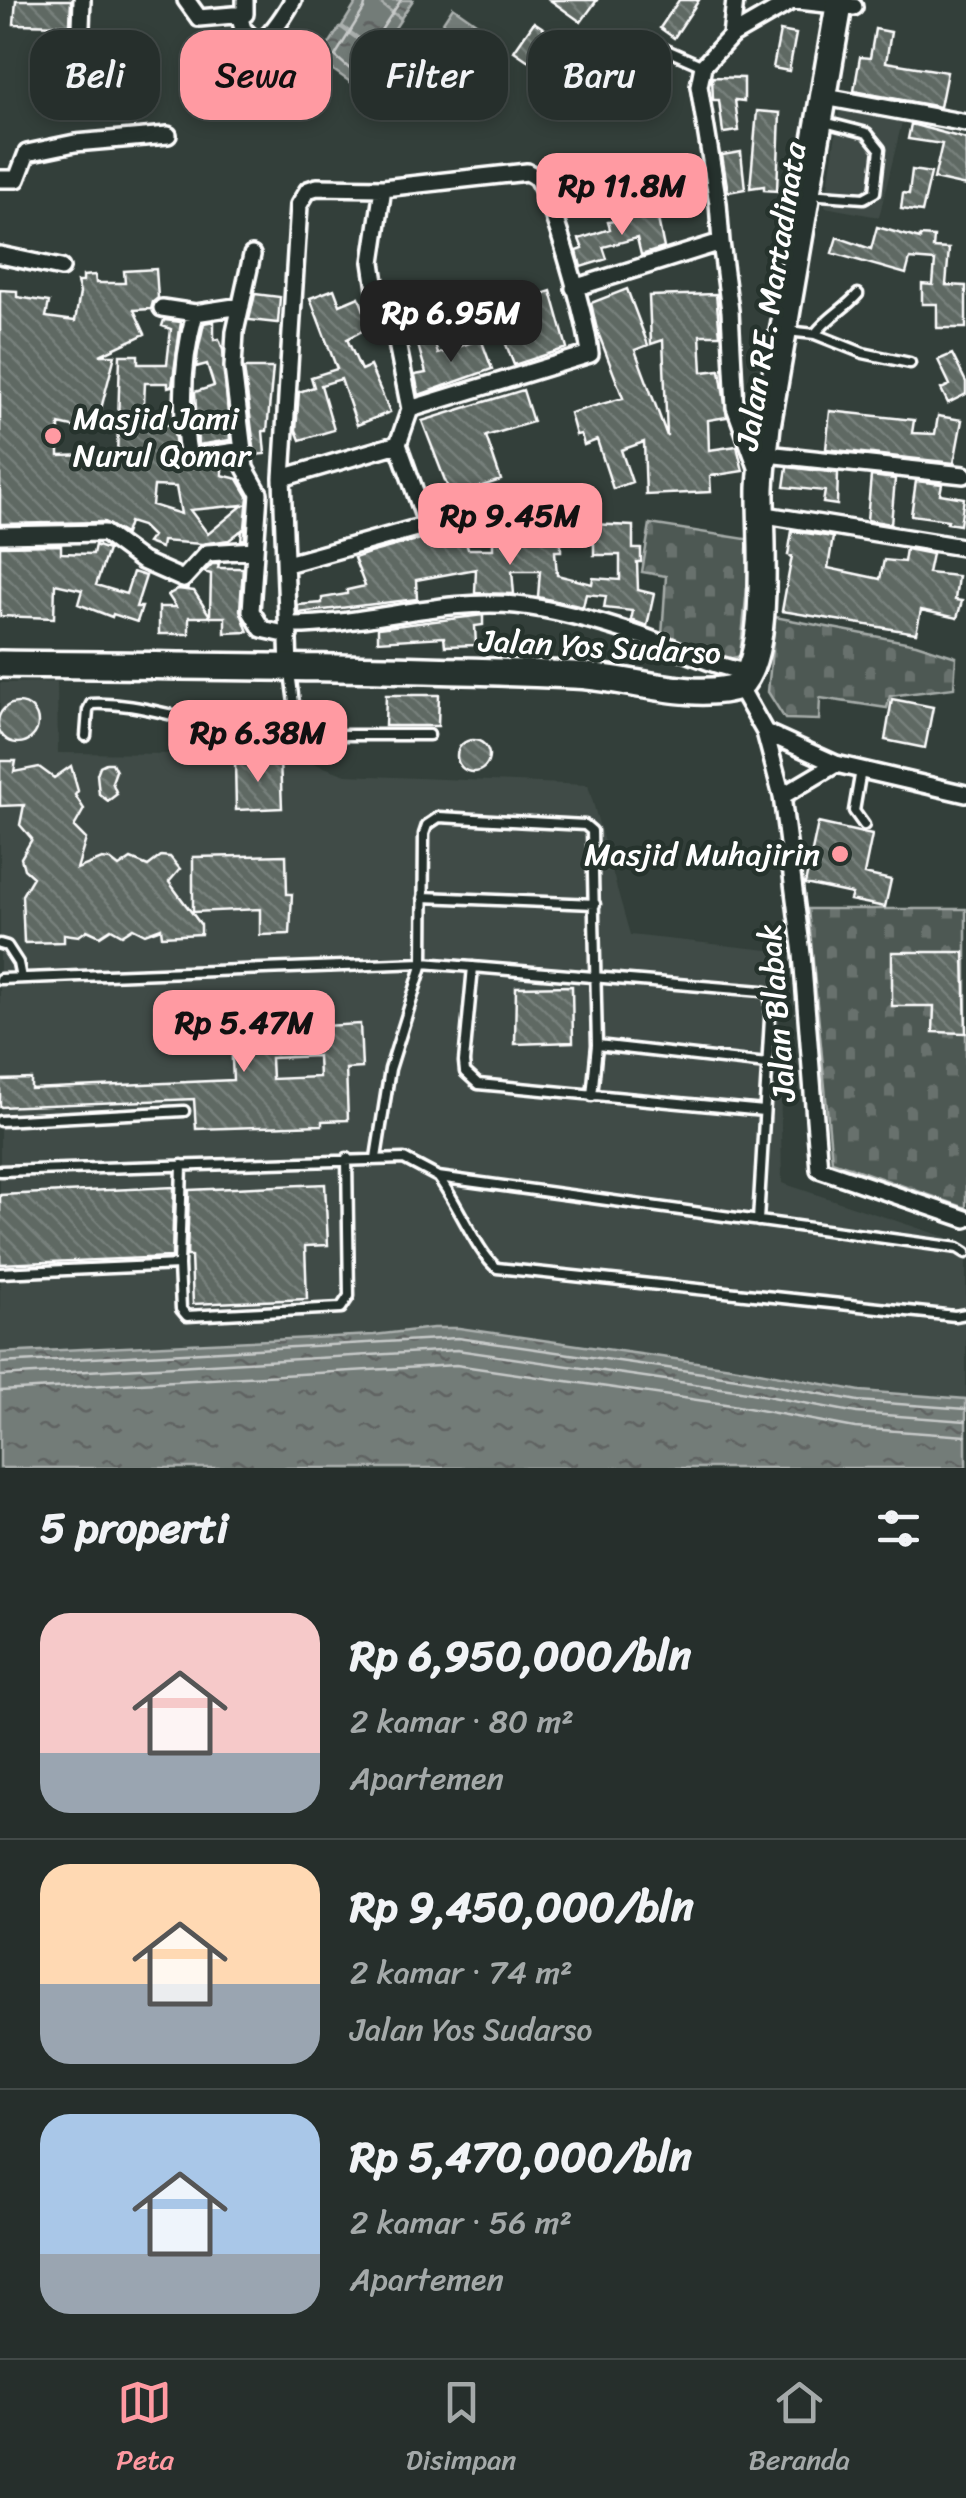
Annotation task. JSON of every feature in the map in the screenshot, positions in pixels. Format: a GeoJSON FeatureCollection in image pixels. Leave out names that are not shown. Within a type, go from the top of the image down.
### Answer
{"type":"FeatureCollection","features":[{"type":"Feature","properties":{"kind":"highway","name":"Jalan RE. Martadinata"},"geometry":{"type":"LineString","coordinates":[[762,543],[772,516],[776,455],[820,195],[847,4]]}},
{"type":"Feature","properties":{"kind":"highway","name":"Jalan Yos Sudarso"},"geometry":{"type":"LineString","coordinates":[[0,664],[578,675],[690,689],[746,687],[762,596],[762,479],[798,332],[831,107]]}},
{"type":"Feature","properties":{"kind":"street"},"geometry":{"type":"LineString","coordinates":[[81,27],[82,0]]}},
{"type":"Feature","properties":{"kind":"street"},"geometry":{"type":"LineString","coordinates":[[186,0],[197,18],[242,7]]}},
{"type":"Feature","properties":{"kind":"street"},"geometry":{"type":"LineString","coordinates":[[276,30],[293,0]]}},
{"type":"Feature","properties":{"kind":"street"},"geometry":{"type":"LineString","coordinates":[[731,36],[735,0]]}},
{"type":"Feature","properties":{"kind":"street"},"geometry":{"type":"LineString","coordinates":[[762,479],[735,406],[718,203],[699,86],[703,66],[731,36],[790,1],[847,4]]}},
{"type":"Feature","properties":{"kind":"street"},"geometry":{"type":"LineString","coordinates":[[831,107],[966,124]]}},
{"type":"Feature","properties":{"kind":"street"},"geometry":{"type":"LineString","coordinates":[[0,178],[17,178],[26,153],[76,143],[168,136]]}},
{"type":"Feature","properties":{"kind":"street"},"geometry":{"type":"LineString","coordinates":[[289,667],[282,478],[300,205],[308,190],[317,187],[383,188],[527,172],[544,192],[590,354],[410,408]]}},
{"type":"Feature","properties":{"kind":"street"},"geometry":{"type":"LineString","coordinates":[[383,188],[372,262],[376,289],[397,343],[410,408],[398,444],[427,525]]}},
{"type":"Feature","properties":{"kind":"street"},"geometry":{"type":"LineString","coordinates":[[574,288],[721,242]]}},
{"type":"Feature","properties":{"kind":"street"},"geometry":{"type":"LineString","coordinates":[[0,255],[62,268]]}},
{"type":"Feature","properties":{"kind":"street"},"geometry":{"type":"LineString","coordinates":[[252,255],[233,366],[246,473],[258,493],[252,617],[262,629],[288,630],[478,604],[518,605],[644,637],[693,657],[746,687]]}},
{"type":"Feature","properties":{"kind":"street"},"geometry":{"type":"LineString","coordinates":[[162,308],[195,313],[241,306]]}},
{"type":"Feature","properties":{"kind":"street"},"geometry":{"type":"LineString","coordinates":[[195,313],[185,363],[182,411],[189,458],[243,450]]}},
{"type":"Feature","properties":{"kind":"street"},"geometry":{"type":"LineString","coordinates":[[282,478],[398,444]]}},
{"type":"Feature","properties":{"kind":"street"},"geometry":{"type":"LineString","coordinates":[[776,455],[964,474]]}},
{"type":"Feature","properties":{"kind":"street"},"geometry":{"type":"LineString","coordinates":[[288,564],[500,506]]}},
{"type":"Feature","properties":{"kind":"street"},"geometry":{"type":"LineString","coordinates":[[772,516],[962,547]]}},
{"type":"Feature","properties":{"kind":"street"},"geometry":{"type":"LineString","coordinates":[[0,535],[104,533],[142,561],[183,579],[208,554],[255,550]]}},
{"type":"Feature","properties":{"kind":"street","name":"Jalan Blabak"},"geometry":{"type":"LineString","coordinates":[[746,687],[782,796],[802,954],[818,1169],[966,1219]]}},
{"type":"Feature","properties":{"kind":"street"},"geometry":{"type":"LineString","coordinates":[[764,732],[836,764],[966,794]]}},
{"type":"Feature","properties":{"kind":"street"},"geometry":{"type":"LineString","coordinates":[[782,796],[836,764]]}},
{"type":"Feature","properties":{"kind":"lane"},"geometry":{"type":"LineString","coordinates":[[671,52],[703,66]]}},
{"type":"Feature","properties":{"kind":"lane"},"geometry":{"type":"LineString","coordinates":[[820,195],[864,198],[875,192],[880,149],[867,133],[831,107]]}},
{"type":"Feature","properties":{"kind":"lane"},"geometry":{"type":"LineString","coordinates":[[798,332],[848,306],[858,294]]}},
{"type":"Feature","properties":{"kind":"lane"},"geometry":{"type":"LineString","coordinates":[[798,332],[910,364]]}},
{"type":"Feature","properties":{"kind":"lane"},"geometry":{"type":"LineString","coordinates":[[289,667],[295,711],[303,728],[310,732],[336,736],[429,735]]}},
{"type":"Feature","properties":{"kind":"lane"},"geometry":{"type":"LineString","coordinates":[[86,736],[91,704],[114,702],[205,722],[263,718],[295,711]]}},
{"type":"Feature","properties":{"kind":"lane"},"geometry":{"type":"LineString","coordinates":[[860,770],[854,811],[864,825]]}},
{"type":"Feature","properties":{"kind":"lane"},"geometry":{"type":"LineString","coordinates":[[376,1158],[390,1069],[423,963],[424,834],[427,825],[439,817],[590,827],[598,1046],[592,1096]]}},
{"type":"Feature","properties":{"kind":"lane"},"geometry":{"type":"LineString","coordinates":[[424,897],[594,904]]}},
{"type":"Feature","properties":{"kind":"lane"},"geometry":{"type":"LineString","coordinates":[[0,944],[7,946],[18,964],[20,978]]}},
{"type":"Feature","properties":{"kind":"lane"},"geometry":{"type":"LineString","coordinates":[[0,979],[423,963],[767,992],[771,1002],[758,1220]]}},
{"type":"Feature","properties":{"kind":"lane"},"geometry":{"type":"LineString","coordinates":[[473,967],[464,1062],[470,1080],[478,1084],[764,1112]]}},
{"type":"Feature","properties":{"kind":"lane"},"geometry":{"type":"LineString","coordinates":[[598,1046],[767,1064]]}},
{"type":"Feature","properties":{"kind":"lane"},"geometry":{"type":"LineString","coordinates":[[0,1121],[184,1112]]}},
{"type":"Feature","properties":{"kind":"lane"},"geometry":{"type":"LineString","coordinates":[[182,1165],[181,1309],[188,1316],[346,1305],[347,1158]]}},
{"type":"Feature","properties":{"kind":"lane"},"geometry":{"type":"LineString","coordinates":[[0,1171],[404,1158],[438,1177],[958,1248],[966,1253]]}},
{"type":"Feature","properties":{"kind":"lane"},"geometry":{"type":"LineString","coordinates":[[438,1177],[454,1198],[486,1259],[498,1268],[955,1316],[966,1314]]}},
{"type":"Feature","properties":{"kind":"lane"},"geometry":{"type":"LineString","coordinates":[[0,1273],[180,1265]]}},
{"type":"Feature","properties":{"kind":"shaded area"},"geometry":{"type":"Polygon","coordinates":[[[840,107],[902,122],[879,217],[825,207],[840,107]]]}},
{"type":"Feature","properties":{"kind":"shaded area"},"geometry":{"type":"Polygon","coordinates":[[[57,682],[58,753],[291,755],[346,775],[588,785],[630,935],[778,951],[782,1183],[966,1244],[966,1399],[860,1391],[610,1350],[403,1332],[0,1353],[0,683],[57,682]]]}},
{"type":"Feature","properties":{"kind":"green space"},"geometry":{"type":"Polygon","coordinates":[[[650,524],[752,540],[740,656],[722,661],[662,636],[666,576],[642,572],[650,524]]]}},
{"type":"Feature","properties":{"kind":"green space"},"geometry":{"type":"Polygon","coordinates":[[[775,617],[916,644],[956,657],[954,688],[890,696],[887,708],[820,698],[819,720],[785,719],[768,692],[775,617]]]}},
{"type":"Feature","properties":{"kind":"green space"},"geometry":{"type":"Polygon","coordinates":[[[808,909],[966,909],[966,1208],[832,1161],[808,909]]]}},
{"type":"Feature","properties":{"kind":"water"},"geometry":{"type":"Polygon","coordinates":[[[358,0],[413,0],[401,18],[381,4],[401,19],[394,30],[351,32],[342,26],[358,0]]]}},
{"type":"Feature","properties":{"kind":"water"},"geometry":{"type":"Polygon","coordinates":[[[453,7],[476,23],[471,30],[438,30],[453,7]]]}},
{"type":"Feature","properties":{"kind":"water"},"geometry":{"type":"Polygon","coordinates":[[[340,27],[351,35],[351,82],[331,68],[331,41],[340,27]]]}},
{"type":"Feature","properties":{"kind":"water"},"geometry":{"type":"Polygon","coordinates":[[[459,1328],[738,1368],[860,1391],[966,1399],[966,1468],[0,1468],[0,1353],[374,1335],[459,1328]]]}},
{"type":"Feature","properties":{"kind":"building"},"geometry":{"type":"Polygon","coordinates":[[[16,0],[71,0],[70,25],[14,24],[16,0]]]}},
{"type":"Feature","properties":{"kind":"building"},"geometry":{"type":"Polygon","coordinates":[[[550,0],[597,0],[581,22],[550,0]]]}},
{"type":"Feature","properties":{"kind":"building"},"geometry":{"type":"Polygon","coordinates":[[[679,0],[699,0],[674,38],[671,30],[660,28],[679,0]]]}},
{"type":"Feature","properties":{"kind":"building"},"geometry":{"type":"Polygon","coordinates":[[[534,22],[546,30],[528,30],[534,22]]]}},
{"type":"Feature","properties":{"kind":"building"},"geometry":{"type":"Polygon","coordinates":[[[875,29],[891,32],[886,62],[947,72],[940,107],[854,91],[860,57],[870,58],[875,29]]]}},
{"type":"Feature","properties":{"kind":"building"},"geometry":{"type":"Polygon","coordinates":[[[528,31],[528,60],[514,51],[528,31]]]}},
{"type":"Feature","properties":{"kind":"building"},"geometry":{"type":"Polygon","coordinates":[[[780,31],[796,34],[789,71],[773,68],[780,31]]]}},
{"type":"Feature","properties":{"kind":"building"},"geometry":{"type":"Polygon","coordinates":[[[712,77],[744,78],[744,101],[735,100],[739,131],[723,133],[719,100],[713,100],[712,77]]]}},
{"type":"Feature","properties":{"kind":"building"},"geometry":{"type":"Polygon","coordinates":[[[757,111],[780,113],[777,191],[764,190],[764,186],[750,188],[757,111]]]}},
{"type":"Feature","properties":{"kind":"building"},"geometry":{"type":"Polygon","coordinates":[[[911,124],[966,139],[966,186],[934,179],[942,144],[908,139],[911,124]]]}},
{"type":"Feature","properties":{"kind":"building"},"geometry":{"type":"Polygon","coordinates":[[[741,152],[745,189],[728,192],[722,155],[741,152]]]}},
{"type":"Feature","properties":{"kind":"building"},"geometry":{"type":"Polygon","coordinates":[[[912,170],[931,173],[922,212],[901,209],[903,193],[909,194],[912,170]]]}},
{"type":"Feature","properties":{"kind":"building"},"geometry":{"type":"Polygon","coordinates":[[[657,214],[664,248],[641,255],[637,238],[603,247],[607,259],[581,267],[577,251],[583,249],[579,239],[610,229],[608,222],[657,214]]]}},
{"type":"Feature","properties":{"kind":"building"},"geometry":{"type":"Polygon","coordinates":[[[877,227],[920,239],[934,237],[933,248],[949,249],[946,285],[966,286],[966,328],[937,328],[937,304],[922,304],[922,284],[933,285],[935,261],[910,259],[906,274],[832,253],[837,237],[871,249],[877,227]]]}},
{"type":"Feature","properties":{"kind":"building"},"geometry":{"type":"Polygon","coordinates":[[[156,269],[158,298],[151,309],[134,310],[145,334],[100,355],[115,355],[95,432],[59,424],[59,456],[90,455],[91,464],[117,459],[120,355],[138,355],[138,364],[167,364],[171,329],[162,326],[164,320],[181,322],[172,386],[145,383],[143,424],[173,425],[178,460],[184,468],[222,464],[222,475],[238,479],[248,496],[245,528],[229,540],[202,544],[162,541],[161,548],[147,543],[152,536],[142,526],[129,522],[125,534],[104,522],[0,524],[0,290],[17,291],[17,297],[49,302],[46,317],[75,321],[80,293],[77,282],[83,282],[83,276],[95,275],[96,283],[125,283],[124,271],[156,269]],[[154,486],[152,505],[181,514],[176,487],[154,486]],[[243,505],[190,510],[208,534],[243,505]]]}},
{"type":"Feature","properties":{"kind":"building"},"geometry":{"type":"Polygon","coordinates":[[[498,286],[504,306],[423,329],[417,310],[498,286]]]}},
{"type":"Feature","properties":{"kind":"building"},"geometry":{"type":"Polygon","coordinates":[[[334,289],[340,305],[359,297],[370,327],[347,339],[361,370],[370,366],[390,412],[357,425],[341,379],[321,385],[334,430],[300,440],[296,430],[299,392],[314,387],[311,377],[337,369],[310,298],[334,289]]]}},
{"type":"Feature","properties":{"kind":"building"},"geometry":{"type":"Polygon","coordinates":[[[627,289],[648,345],[635,350],[667,436],[663,340],[651,344],[649,296],[716,294],[720,335],[700,335],[702,372],[720,370],[727,417],[708,420],[709,450],[737,446],[743,471],[710,476],[711,492],[646,495],[644,442],[621,450],[632,482],[613,489],[597,440],[584,445],[581,434],[576,435],[570,413],[623,398],[591,303],[627,289]]]}},
{"type":"Feature","properties":{"kind":"building"},"geometry":{"type":"Polygon","coordinates":[[[551,291],[567,348],[514,365],[502,334],[528,324],[520,301],[551,291]]]}},
{"type":"Feature","properties":{"kind":"building"},"geometry":{"type":"Polygon","coordinates":[[[255,294],[280,297],[278,323],[249,320],[255,294]]]}},
{"type":"Feature","properties":{"kind":"building"},"geometry":{"type":"Polygon","coordinates":[[[214,321],[214,340],[219,339],[223,350],[230,440],[198,445],[195,392],[214,386],[207,364],[196,367],[198,351],[204,323],[214,321]]]}},
{"type":"Feature","properties":{"kind":"building"},"geometry":{"type":"Polygon","coordinates":[[[481,339],[492,369],[419,395],[415,375],[426,373],[418,345],[434,341],[438,354],[481,339]]]}},
{"type":"Feature","properties":{"kind":"building"},"geometry":{"type":"Polygon","coordinates":[[[952,354],[966,382],[966,394],[948,403],[941,389],[950,385],[938,360],[952,354]]]}},
{"type":"Feature","properties":{"kind":"building"},"geometry":{"type":"Polygon","coordinates":[[[244,368],[273,368],[267,431],[263,431],[265,454],[255,455],[244,368]]]}},
{"type":"Feature","properties":{"kind":"building"},"geometry":{"type":"Polygon","coordinates":[[[523,390],[533,422],[486,436],[501,480],[451,496],[422,421],[523,390]]]}},
{"type":"Feature","properties":{"kind":"building"},"geometry":{"type":"Polygon","coordinates":[[[830,411],[914,420],[912,433],[935,434],[938,416],[962,420],[954,463],[826,449],[830,411]]]}},
{"type":"Feature","properties":{"kind":"building"},"geometry":{"type":"Polygon","coordinates":[[[787,467],[838,473],[837,505],[823,503],[825,491],[784,487],[787,467]]]}},
{"type":"Feature","properties":{"kind":"building"},"geometry":{"type":"Polygon","coordinates":[[[871,476],[895,479],[891,524],[867,520],[871,476]]]}},
{"type":"Feature","properties":{"kind":"building"},"geometry":{"type":"Polygon","coordinates":[[[916,481],[942,484],[940,494],[964,498],[960,525],[911,515],[916,481]]]}},
{"type":"Feature","properties":{"kind":"building"},"geometry":{"type":"Polygon","coordinates":[[[567,521],[633,526],[633,549],[641,549],[641,562],[637,562],[638,590],[654,594],[647,626],[631,620],[633,611],[604,608],[606,596],[586,594],[583,607],[538,597],[540,571],[512,571],[514,594],[475,593],[476,569],[416,580],[417,599],[298,613],[298,605],[322,603],[322,598],[365,586],[354,558],[461,528],[468,549],[493,549],[493,540],[509,540],[509,535],[542,536],[542,527],[566,527],[567,521]],[[561,542],[561,551],[555,551],[557,575],[592,584],[593,578],[620,580],[620,555],[594,555],[594,544],[561,542]]]}},
{"type":"Feature","properties":{"kind":"building"},"geometry":{"type":"Polygon","coordinates":[[[792,531],[833,537],[828,568],[880,579],[884,560],[904,562],[906,549],[932,554],[928,573],[958,576],[955,600],[962,601],[957,618],[921,610],[916,633],[782,611],[792,556],[788,555],[792,531]]]}},
{"type":"Feature","properties":{"kind":"building"},"geometry":{"type":"Polygon","coordinates":[[[61,545],[61,553],[93,554],[95,545],[108,550],[96,585],[126,594],[133,572],[146,576],[136,607],[142,607],[137,622],[78,604],[82,590],[55,584],[54,618],[0,616],[0,546],[61,545]]]}},
{"type":"Feature","properties":{"kind":"building"},"geometry":{"type":"Polygon","coordinates":[[[212,564],[219,564],[218,568],[243,568],[240,610],[248,632],[225,633],[225,617],[189,617],[189,634],[159,634],[159,607],[176,607],[168,595],[178,589],[194,591],[210,616],[211,574],[204,572],[212,564]]]}},
{"type":"Feature","properties":{"kind":"building"},"geometry":{"type":"Polygon","coordinates":[[[483,615],[483,625],[475,626],[476,645],[445,646],[444,637],[378,641],[378,628],[483,615]]]}},
{"type":"Feature","properties":{"kind":"building"},"geometry":{"type":"Polygon","coordinates":[[[386,695],[439,695],[438,726],[385,726],[386,695]]]}},
{"type":"Feature","properties":{"kind":"building"},"geometry":{"type":"Polygon","coordinates":[[[892,699],[933,707],[925,748],[885,740],[892,699]]]}},
{"type":"Feature","properties":{"kind":"building"},"geometry":{"type":"Polygon","coordinates":[[[10,705],[26,705],[36,715],[36,731],[26,741],[10,741],[0,731],[0,715],[10,705]]]}},
{"type":"Feature","properties":{"kind":"building"},"geometry":{"type":"Polygon","coordinates":[[[473,740],[484,745],[489,756],[484,767],[473,772],[462,767],[457,756],[462,745],[473,740]]]}},
{"type":"Feature","properties":{"kind":"building"},"geometry":{"type":"Polygon","coordinates":[[[235,760],[280,760],[282,808],[236,810],[235,760]]]}},
{"type":"Feature","properties":{"kind":"building"},"geometry":{"type":"Polygon","coordinates":[[[0,761],[16,761],[14,772],[39,767],[54,778],[71,766],[78,791],[75,795],[84,809],[74,827],[86,839],[77,869],[102,859],[119,867],[131,859],[148,866],[161,856],[170,857],[180,869],[169,882],[201,925],[201,934],[162,936],[161,928],[145,934],[133,928],[122,935],[111,929],[100,936],[87,930],[79,936],[64,934],[64,942],[24,943],[22,895],[33,877],[24,869],[21,858],[32,839],[20,825],[24,805],[0,806],[0,761]]]}},
{"type":"Feature","properties":{"kind":"building"},"geometry":{"type":"Polygon","coordinates":[[[106,763],[112,763],[116,771],[112,782],[117,794],[108,801],[99,794],[97,774],[106,763]]]}},
{"type":"Feature","properties":{"kind":"building","name":"Masjid Muhajirin"},"geometry":{"type":"Polygon","coordinates":[[[818,823],[872,835],[864,874],[891,880],[885,907],[850,900],[852,894],[805,884],[818,823]]]}},
{"type":"Feature","properties":{"kind":"building"},"geometry":{"type":"Polygon","coordinates":[[[286,855],[287,894],[292,894],[290,934],[260,935],[260,909],[193,912],[193,857],[286,855]]]}},
{"type":"Feature","properties":{"kind":"building"},"geometry":{"type":"Polygon","coordinates":[[[892,952],[964,952],[966,1033],[933,1032],[934,1006],[892,1006],[892,952]]]}},
{"type":"Feature","properties":{"kind":"building"},"geometry":{"type":"Polygon","coordinates":[[[572,986],[573,1042],[515,1044],[516,987],[572,986]]]}},
{"type":"Feature","properties":{"kind":"building"},"geometry":{"type":"Polygon","coordinates":[[[303,1004],[304,1027],[360,1024],[362,1068],[346,1069],[348,1120],[322,1121],[322,1125],[196,1129],[194,1099],[0,1107],[0,1080],[31,1079],[31,1089],[233,1080],[231,1039],[225,1039],[224,1007],[303,1004]],[[318,1056],[271,1058],[272,1079],[319,1077],[318,1056]]]}},
{"type":"Feature","properties":{"kind":"building"},"geometry":{"type":"Polygon","coordinates":[[[325,1184],[328,1245],[305,1246],[307,1299],[193,1304],[191,1256],[187,1256],[189,1190],[325,1184]]]}},
{"type":"Feature","properties":{"kind":"building"},"geometry":{"type":"Polygon","coordinates":[[[174,1187],[172,1257],[0,1264],[0,1195],[174,1187]]]}},
{"type":"Feature","properties":{"kind":"place","name":"Masjid Jami Nurul Qomar"},"geometry":{"type":"Point","coordinates":[53,436]}},
{"type":"Feature","properties":{"kind":"place","name":"Masjid Muhajirin"},"geometry":{"type":"Point","coordinates":[840,854]}}]}
